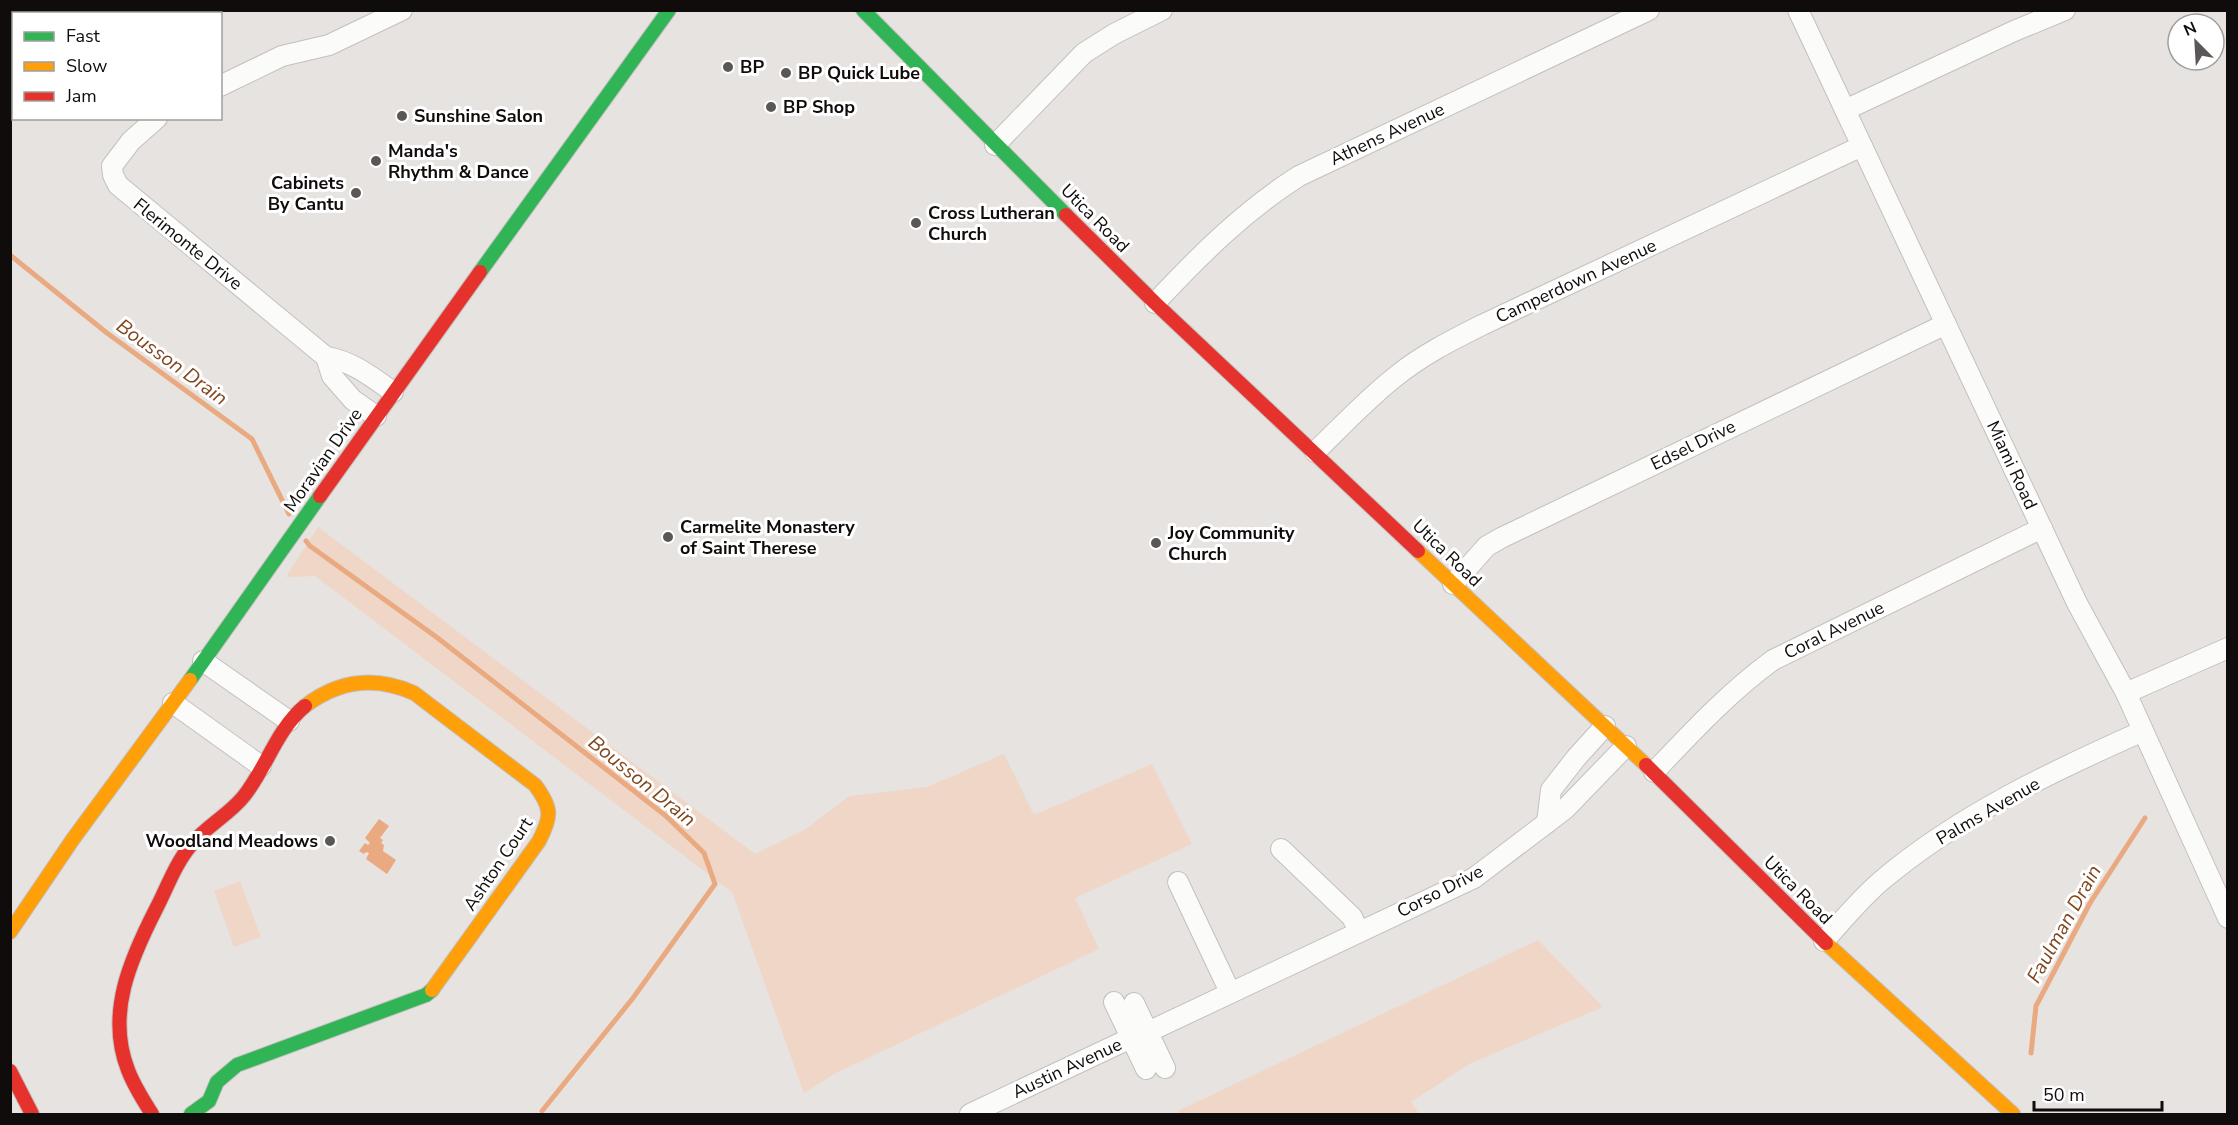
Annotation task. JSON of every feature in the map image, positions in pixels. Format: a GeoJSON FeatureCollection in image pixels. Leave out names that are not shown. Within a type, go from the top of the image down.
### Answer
{"type":"FeatureCollection","features":[{"type":"Feature","properties":{"kind":"street"},"geometry":{"type":"LineString","coordinates":[[222,85],[282,56],[329,45],[402,10]]}},
{"type":"Feature","properties":{"kind":"street","name":"Moravian Drive"},"geometry":{"type":"LineString","coordinates":[[10,932],[73,839],[173,704],[393,392],[669,10]]}},
{"type":"Feature","properties":{"kind":"street","name":"Utica Road"},"geometry":{"type":"LineString","coordinates":[[863,10],[1155,303],[1654,772],[1824,941],[2013,1114]]}},
{"type":"Feature","properties":{"kind":"street"},"geometry":{"type":"LineString","coordinates":[[995,145],[1084,53],[1114,34],[1162,10]]}},
{"type":"Feature","properties":{"kind":"street","name":"Athens Avenue"},"geometry":{"type":"LineString","coordinates":[[1155,303],[1203,251],[1267,196],[1299,176],[1649,10]]}},
{"type":"Feature","properties":{"kind":"street","name":"Miami Road"},"geometry":{"type":"LineString","coordinates":[[1798,10],[2077,603],[2126,693],[2228,918]]}},
{"type":"Feature","properties":{"kind":"street"},"geometry":{"type":"LineString","coordinates":[[1845,110],[2014,31],[2065,10]]}},
{"type":"Feature","properties":{"kind":"street","name":"Flerimonte Drive"},"geometry":{"type":"LineString","coordinates":[[155,120],[131,141],[112,166],[118,185],[326,357],[344,360],[393,392]]}},
{"type":"Feature","properties":{"kind":"street","name":"Camperdown Avenue"},"geometry":{"type":"LineString","coordinates":[[1314,452],[1396,376],[1435,350],[1493,320],[1862,146]]}},
{"type":"Feature","properties":{"kind":"street","name":"Edsel Drive"},"geometry":{"type":"LineString","coordinates":[[1453,584],[1487,546],[1501,538],[1946,324]]}},
{"type":"Feature","properties":{"kind":"street","name":"Flerimonte Drive"},"geometry":{"type":"LineString","coordinates":[[326,357],[332,376],[353,399],[376,416]]}},
{"type":"Feature","properties":{"kind":"street","name":"Coral Avenue"},"geometry":{"type":"LineString","coordinates":[[1654,772],[1742,682],[1773,660],[2042,528]]}},
{"type":"Feature","properties":{"kind":"street"},"geometry":{"type":"LineString","coordinates":[[2126,693],[2228,648]]}},
{"type":"Feature","properties":{"kind":"street"},"geometry":{"type":"LineString","coordinates":[[203,661],[289,722]]}},
{"type":"Feature","properties":{"kind":"street","name":"Ashton Court"},"geometry":{"type":"LineString","coordinates":[[152,1114],[132,1079],[119,1042],[119,1012],[123,982],[133,957],[189,847],[204,830],[242,798],[289,722],[301,709],[334,690],[356,683],[380,682],[396,685],[414,693],[535,785],[550,812],[547,825],[539,841],[436,986],[426,995],[237,1065],[217,1082],[209,1101],[191,1114]]}},
{"type":"Feature","properties":{"kind":"street"},"geometry":{"type":"LineString","coordinates":[[173,704],[261,766]]}},
{"type":"Feature","properties":{"kind":"street"},"geometry":{"type":"LineString","coordinates":[[1546,823],[1551,789],[1605,726]]}},
{"type":"Feature","properties":{"kind":"street","name":"Palms Avenue"},"geometry":{"type":"LineString","coordinates":[[1824,941],[1880,882],[1923,848],[1962,822],[1989,805],[2143,731]]}},
{"type":"Feature","properties":{"kind":"street","name":"Corso Drive"},"geometry":{"type":"LineString","coordinates":[[1139,1035],[1474,878],[1565,809],[1626,746]]}},
{"type":"Feature","properties":{"kind":"street"},"geometry":{"type":"LineString","coordinates":[[1281,849],[1352,917],[1359,932]]}},
{"type":"Feature","properties":{"kind":"street"},"geometry":{"type":"LineString","coordinates":[[1178,882],[1230,992]]}},
{"type":"Feature","properties":{"kind":"street"},"geometry":{"type":"LineString","coordinates":[[1124,1002],[1155,1069]]}},
{"type":"Feature","properties":{"kind":"street","name":"Austin Avenue"},"geometry":{"type":"LineString","coordinates":[[970,1114],[1139,1035]]}},
{"type":"Feature","properties":{"kind":"street"},"geometry":{"type":"LineString","coordinates":[[10,1071],[32,1114]]}},
{"type":"Feature","properties":{"kind":"shaded area"},"geometry":{"type":"Polygon","coordinates":[[[318,527],[755,854],[806,829],[849,796],[927,787],[1004,754],[1034,815],[1152,764],[1192,844],[1075,898],[1099,949],[836,1073],[804,1093],[732,892],[315,576],[286,577],[318,527]]]}},
{"type":"Feature","properties":{"kind":"shaded area"},"geometry":{"type":"Polygon","coordinates":[[[379,819],[389,826],[380,838],[383,840],[381,843],[384,845],[383,851],[396,860],[387,874],[366,859],[369,853],[364,854],[359,851],[365,843],[368,845],[370,843],[365,838],[379,819]]]}},
{"type":"Feature","properties":{"kind":"shaded area"},"geometry":{"type":"Polygon","coordinates":[[[240,881],[261,937],[234,947],[214,891],[240,881]]]}},
{"type":"Feature","properties":{"kind":"shaded area"},"geometry":{"type":"Polygon","coordinates":[[[1538,940],[1603,1007],[1471,1063],[1411,1102],[1419,1114],[1180,1114],[1178,1111],[1538,940]]]}},
{"type":"Feature","properties":{"kind":"waterway","name":"Bousson Drain"},"geometry":{"type":"LineString","coordinates":[[10,255],[107,333],[252,439],[289,514]]}},
{"type":"Feature","properties":{"kind":"waterway","name":"Bousson Drain"},"geometry":{"type":"LineString","coordinates":[[306,541],[435,636],[666,816],[704,853],[715,884],[633,998],[542,1111]]}},
{"type":"Feature","properties":{"kind":"waterway","name":"Faulman Drain"},"geometry":{"type":"LineString","coordinates":[[2031,1053],[2036,1006],[2090,903],[2145,818]]}},
{"type":"Feature","properties":{"kind":"traffic: fast"},"geometry":{"type":"LineString","coordinates":[[480,272],[669,10]]}},
{"type":"Feature","properties":{"kind":"traffic: fast"},"geometry":{"type":"LineString","coordinates":[[863,10],[1066,215]]}},
{"type":"Feature","properties":{"kind":"traffic: fast"},"geometry":{"type":"LineString","coordinates":[[190,680],[320,496]]}},
{"type":"Feature","properties":{"kind":"traffic: fast"},"geometry":{"type":"LineString","coordinates":[[191,1114],[209,1101],[217,1082],[237,1065],[426,995],[432,990]]}},
{"type":"Feature","properties":{"kind":"traffic: slow"},"geometry":{"type":"LineString","coordinates":[[1418,551],[1646,765]]}},
{"type":"Feature","properties":{"kind":"traffic: slow"},"geometry":{"type":"LineString","coordinates":[[10,932],[73,839],[190,680]]}},
{"type":"Feature","properties":{"kind":"traffic: slow"},"geometry":{"type":"LineString","coordinates":[[305,706],[331,691],[358,683],[386,684],[414,693],[535,785],[545,800],[548,818],[539,841],[432,990]]}},
{"type":"Feature","properties":{"kind":"traffic: slow"},"geometry":{"type":"LineString","coordinates":[[1826,943],[2013,1114]]}},
{"type":"Feature","properties":{"kind":"traffic: jam"},"geometry":{"type":"LineString","coordinates":[[1066,215],[1155,303],[1418,551]]}},
{"type":"Feature","properties":{"kind":"traffic: jam"},"geometry":{"type":"LineString","coordinates":[[320,496],[480,272]]}},
{"type":"Feature","properties":{"kind":"traffic: jam"},"geometry":{"type":"LineString","coordinates":[[152,1114],[133,1082],[122,1049],[119,1028],[120,1008],[130,968],[146,928],[185,852],[197,838],[244,796],[286,726],[305,706]]}},
{"type":"Feature","properties":{"kind":"traffic: jam"},"geometry":{"type":"LineString","coordinates":[[1646,765],[1826,943]]}},
{"type":"Feature","properties":{"kind":"traffic: jam"},"geometry":{"type":"LineString","coordinates":[[10,1071],[32,1114]]}},
{"type":"Feature","properties":{"kind":"place","name":"BP"},"geometry":{"type":"Point","coordinates":[728,67]}},
{"type":"Feature","properties":{"kind":"place","name":"BP Quick Lube"},"geometry":{"type":"Point","coordinates":[786,73]}},
{"type":"Feature","properties":{"kind":"place","name":"BP Shop"},"geometry":{"type":"Point","coordinates":[771,107]}},
{"type":"Feature","properties":{"kind":"place","name":"Sunshine Salon"},"geometry":{"type":"Point","coordinates":[402,116]}},
{"type":"Feature","properties":{"kind":"place","name":"Manda's Rhythm & Dance"},"geometry":{"type":"Point","coordinates":[376,161]}},
{"type":"Feature","properties":{"kind":"place","name":"Cabinets By Cantu"},"geometry":{"type":"Point","coordinates":[356,193]}},
{"type":"Feature","properties":{"kind":"place","name":"Cross Lutheran Church"},"geometry":{"type":"Point","coordinates":[916,223]}},
{"type":"Feature","properties":{"kind":"place","name":"Carmelite Monastery of Saint Therese"},"geometry":{"type":"Point","coordinates":[668,537]}},
{"type":"Feature","properties":{"kind":"place","name":"Joy Community Church"},"geometry":{"type":"Point","coordinates":[1156,543]}},
{"type":"Feature","properties":{"kind":"place","name":"Woodland Meadows"},"geometry":{"type":"Point","coordinates":[330,841]}}]}
